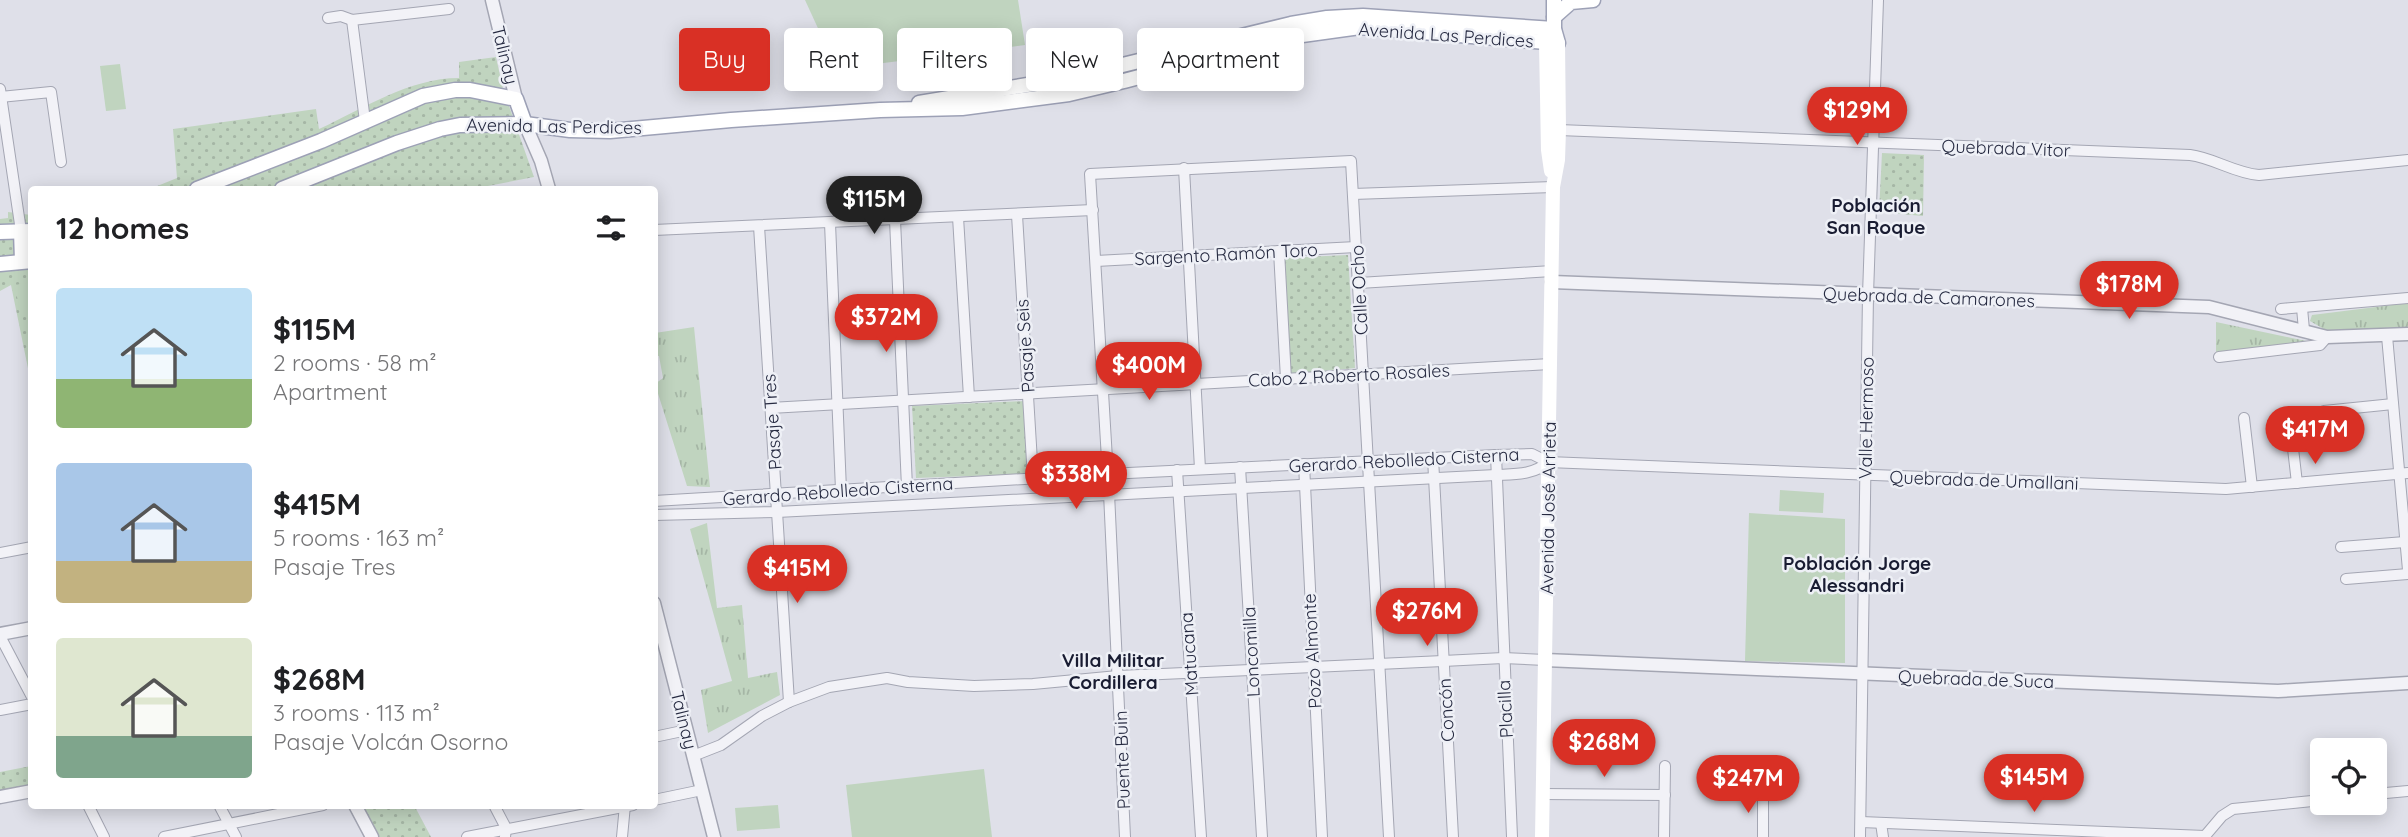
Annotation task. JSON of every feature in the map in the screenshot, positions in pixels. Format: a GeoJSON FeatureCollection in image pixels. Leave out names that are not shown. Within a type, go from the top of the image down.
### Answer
{"type":"FeatureCollection","features":[{"type":"Feature","properties":{"kind":"main road","name":"Avenida José Arrieta"},"geometry":{"type":"LineString","coordinates":[[1542,837],[1553,183],[1548,150],[1554,0]]}},
{"type":"Feature","properties":{"kind":"main road"},"geometry":{"type":"LineString","coordinates":[[1553,33],[1573,1],[1593,0]]}},
{"type":"Feature","properties":{"kind":"main road","name":"Avenida Las Perdices"},"geometry":{"type":"LineString","coordinates":[[290,186],[397,143],[460,125],[525,124],[570,130],[610,131],[880,110],[962,108],[1050,97],[1124,81],[1295,36],[1329,30],[1360,27],[1553,33]]}},
{"type":"Feature","properties":{"kind":"main road","name":"Avenida José Arrieta"},"geometry":{"type":"LineString","coordinates":[[1553,33],[1559,130],[1558,160],[1553,183]]}},
{"type":"Feature","properties":{"kind":"main road","name":"Avenida Las Perdices"},"geometry":{"type":"LineString","coordinates":[[205,186],[321,141],[408,101],[444,91],[470,90],[516,99]]}},
{"type":"Feature","properties":{"kind":"main road","name":"Talinay"},"geometry":{"type":"LineString","coordinates":[[516,99],[525,124]]}},
{"type":"Feature","properties":{"kind":"main road"},"geometry":{"type":"LineString","coordinates":[[0,232],[26,231],[27,261],[0,264]]}},
{"type":"Feature","properties":{"kind":"street","name":"Talinay"},"geometry":{"type":"LineString","coordinates":[[492,0],[516,99]]}},
{"type":"Feature","properties":{"kind":"street","name":"Valle Hermoso"},"geometry":{"type":"LineString","coordinates":[[1860,837],[1868,295],[1878,0]]}},
{"type":"Feature","properties":{"kind":"street"},"geometry":{"type":"LineString","coordinates":[[328,18],[341,16],[352,20],[449,9]]}},
{"type":"Feature","properties":{"kind":"street"},"geometry":{"type":"LineString","coordinates":[[352,20],[365,121]]}},
{"type":"Feature","properties":{"kind":"street"},"geometry":{"type":"LineString","coordinates":[[26,231],[0,94],[51,92],[61,162]]}},
{"type":"Feature","properties":{"kind":"street","name":"Talinay"},"geometry":{"type":"LineString","coordinates":[[525,124],[548,186]]}},
{"type":"Feature","properties":{"kind":"street","name":"Quebrada Vitor"},"geometry":{"type":"LineString","coordinates":[[1559,130],[2190,155],[2208,158],[2243,173],[2259,175],[2408,160]]}},
{"type":"Feature","properties":{"kind":"street","name":"Calle Ocho"},"geometry":{"type":"LineString","coordinates":[[1184,168],[1351,161],[1389,837]]}},
{"type":"Feature","properties":{"kind":"street"},"geometry":{"type":"LineString","coordinates":[[1184,168],[1200,469]]}},
{"type":"Feature","properties":{"kind":"street","name":"Puente Buin"},"geometry":{"type":"LineString","coordinates":[[1125,837],[1104,389],[1090,174],[1184,168]]}},
{"type":"Feature","properties":{"kind":"street"},"geometry":{"type":"LineString","coordinates":[[1353,194],[1553,183]]}},
{"type":"Feature","properties":{"kind":"street"},"geometry":{"type":"LineString","coordinates":[[658,230],[958,218],[1093,209]]}},
{"type":"Feature","properties":{"kind":"street","name":"Pasaje Seis"},"geometry":{"type":"LineString","coordinates":[[1017,215],[1033,478]]}},
{"type":"Feature","properties":{"kind":"street"},"geometry":{"type":"LineString","coordinates":[[958,218],[969,397]]}},
{"type":"Feature","properties":{"kind":"street"},"geometry":{"type":"LineString","coordinates":[[895,220],[906,487]]}},
{"type":"Feature","properties":{"kind":"street"},"geometry":{"type":"LineString","coordinates":[[830,223],[841,490]]}},
{"type":"Feature","properties":{"kind":"street","name":"Pasaje Tres"},"geometry":{"type":"LineString","coordinates":[[759,226],[789,702]]}},
{"type":"Feature","properties":{"kind":"street","name":"Sargento Ramón Toro"},"geometry":{"type":"LineString","coordinates":[[1097,261],[1356,247]]}},
{"type":"Feature","properties":{"kind":"street"},"geometry":{"type":"LineString","coordinates":[[1279,251],[1286,379]]}},
{"type":"Feature","properties":{"kind":"street"},"geometry":{"type":"LineString","coordinates":[[1359,283],[1552,276]]}},
{"type":"Feature","properties":{"kind":"street","name":"Quebrada de Camarones"},"geometry":{"type":"LineString","coordinates":[[1552,276],[1868,295],[2209,307],[2327,337],[2408,334]]}},
{"type":"Feature","properties":{"kind":"street"},"geometry":{"type":"LineString","coordinates":[[2281,309],[2408,298]]}},
{"type":"Feature","properties":{"kind":"street"},"geometry":{"type":"LineString","coordinates":[[2302,307],[2304,330]]}},
{"type":"Feature","properties":{"kind":"street"},"geometry":{"type":"LineString","coordinates":[[2346,579],[2408,572],[2404,473],[2393,404],[2387,336]]}},
{"type":"Feature","properties":{"kind":"street","name":"Quebrada de Camarones"},"geometry":{"type":"LineString","coordinates":[[2219,357],[2320,345],[2327,337]]}},
{"type":"Feature","properties":{"kind":"street","name":"Cabo 2 Roberto Rosales"},"geometry":{"type":"LineString","coordinates":[[770,408],[1550,364]]}},
{"type":"Feature","properties":{"kind":"street"},"geometry":{"type":"LineString","coordinates":[[2324,411],[2393,404]]}},
{"type":"Feature","properties":{"kind":"street"},"geometry":{"type":"LineString","coordinates":[[2289,414],[2297,483]]}},
{"type":"Feature","properties":{"kind":"street"},"geometry":{"type":"LineString","coordinates":[[2244,418],[2252,487]]}},
{"type":"Feature","properties":{"kind":"street","name":"Gerardo Rebolledo Cisterna"},"geometry":{"type":"LineString","coordinates":[[658,501],[1177,470],[1496,455],[1532,454],[1548,462],[1532,472],[1496,475],[777,512],[658,515]]}},
{"type":"Feature","properties":{"kind":"street","name":"Placilla"},"geometry":{"type":"LineString","coordinates":[[1496,455],[1512,837]]}},
{"type":"Feature","properties":{"kind":"street","name":"Concón"},"geometry":{"type":"LineString","coordinates":[[1433,458],[1453,837]]}},
{"type":"Feature","properties":{"kind":"street","name":"Quebrada de Umallani"},"geometry":{"type":"LineString","coordinates":[[1548,462],[2226,489],[2404,473]]}},
{"type":"Feature","properties":{"kind":"street","name":"Pozo Almonte"},"geometry":{"type":"LineString","coordinates":[[1304,464],[1322,837]]}},
{"type":"Feature","properties":{"kind":"street","name":"Loncomilla"},"geometry":{"type":"LineString","coordinates":[[1240,467],[1262,837]]}},
{"type":"Feature","properties":{"kind":"street","name":"Matucana"},"geometry":{"type":"LineString","coordinates":[[1177,470],[1201,837]]}},
{"type":"Feature","properties":{"kind":"street"},"geometry":{"type":"LineString","coordinates":[[2341,547],[2405,542]]}},
{"type":"Feature","properties":{"kind":"street"},"geometry":{"type":"LineString","coordinates":[[0,553],[28,548]]}},
{"type":"Feature","properties":{"kind":"street","name":"Talinay"},"geometry":{"type":"LineString","coordinates":[[658,619],[714,837]]}},
{"type":"Feature","properties":{"kind":"street"},"geometry":{"type":"LineString","coordinates":[[28,629],[0,635],[28,689]]}},
{"type":"Feature","properties":{"kind":"street"},"geometry":{"type":"LineString","coordinates":[[693,756],[721,745],[762,716],[789,702],[829,687],[887,678],[974,686],[1118,676],[1503,658],[1545,660]]}},
{"type":"Feature","properties":{"kind":"street","name":"Quebrada de Suca"},"geometry":{"type":"LineString","coordinates":[[1545,660],[2278,691],[2408,683]]}},
{"type":"Feature","properties":{"kind":"street"},"geometry":{"type":"LineString","coordinates":[[658,664],[669,662]]}},
{"type":"Feature","properties":{"kind":"street"},"geometry":{"type":"LineString","coordinates":[[0,710],[28,705]]}},
{"type":"Feature","properties":{"kind":"street"},"geometry":{"type":"LineString","coordinates":[[658,736],[687,730]]}},
{"type":"Feature","properties":{"kind":"street"},"geometry":{"type":"LineString","coordinates":[[1664,837],[1665,766]]}},
{"type":"Feature","properties":{"kind":"street"},"geometry":{"type":"LineString","coordinates":[[658,799],[702,790]]}},
{"type":"Feature","properties":{"kind":"street"},"geometry":{"type":"LineString","coordinates":[[2387,793],[2408,791]]}},
{"type":"Feature","properties":{"kind":"street"},"geometry":{"type":"LineString","coordinates":[[0,797],[28,792]]}},
{"type":"Feature","properties":{"kind":"street"},"geometry":{"type":"LineString","coordinates":[[1763,792],[1763,837]]}},
{"type":"Feature","properties":{"kind":"street"},"geometry":{"type":"LineString","coordinates":[[1543,793],[1665,795]]}},
{"type":"Feature","properties":{"kind":"street"},"geometry":{"type":"LineString","coordinates":[[1861,822],[1985,832],[2205,836],[2222,816],[2233,809],[2310,801]]}},
{"type":"Feature","properties":{"kind":"street"},"geometry":{"type":"LineString","coordinates":[[90,809],[104,837]]}},
{"type":"Feature","properties":{"kind":"street"},"geometry":{"type":"LineString","coordinates":[[221,809],[236,837]]}},
{"type":"Feature","properties":{"kind":"street"},"geometry":{"type":"LineString","coordinates":[[164,837],[303,809]]}},
{"type":"Feature","properties":{"kind":"street"},"geometry":{"type":"LineString","coordinates":[[357,809],[372,837]]}},
{"type":"Feature","properties":{"kind":"street"},"geometry":{"type":"LineString","coordinates":[[496,809],[506,833]]}},
{"type":"Feature","properties":{"kind":"street"},"geometry":{"type":"LineString","coordinates":[[467,837],[506,833],[611,809]]}},
{"type":"Feature","properties":{"kind":"street"},"geometry":{"type":"LineString","coordinates":[[622,837],[627,809]]}},
{"type":"Feature","properties":{"kind":"street"},"geometry":{"type":"LineString","coordinates":[[1881,823],[1883,837]]}},
{"type":"Feature","properties":{"kind":"green space"},"geometry":{"type":"Polygon","coordinates":[[[805,0],[1018,0],[1025,45],[1012,47],[1012,28],[897,28],[897,61],[883,63],[883,28],[818,28],[805,0]]]}},
{"type":"Feature","properties":{"kind":"green space"},"geometry":{"type":"Polygon","coordinates":[[[496,57],[503,89],[534,177],[488,186],[157,186],[177,178],[173,129],[316,109],[319,129],[404,89],[440,79],[459,78],[459,62],[496,57]]]}},
{"type":"Feature","properties":{"kind":"green space"},"geometry":{"type":"Polygon","coordinates":[[[120,64],[126,109],[106,111],[100,66],[120,64]]]}},
{"type":"Feature","properties":{"kind":"green space"},"geometry":{"type":"Polygon","coordinates":[[[1882,153],[1924,155],[1923,216],[1879,212],[1882,153]]]}},
{"type":"Feature","properties":{"kind":"green space"},"geometry":{"type":"Polygon","coordinates":[[[8,212],[28,215],[28,368],[11,285],[0,291],[0,219],[8,218],[8,212]]]}},
{"type":"Feature","properties":{"kind":"green space"},"geometry":{"type":"Polygon","coordinates":[[[1348,255],[1355,368],[1291,374],[1283,258],[1348,255]]]}},
{"type":"Feature","properties":{"kind":"green space"},"geometry":{"type":"Polygon","coordinates":[[[28,283],[28,306],[19,308],[15,285],[28,283]]]}},
{"type":"Feature","properties":{"kind":"green space"},"geometry":{"type":"Polygon","coordinates":[[[2408,303],[2408,331],[2329,332],[2310,321],[2312,315],[2408,303]]]}},
{"type":"Feature","properties":{"kind":"green space"},"geometry":{"type":"Polygon","coordinates":[[[2216,322],[2311,342],[2216,354],[2216,322]]]}},
{"type":"Feature","properties":{"kind":"green space"},"geometry":{"type":"Polygon","coordinates":[[[694,327],[710,487],[687,486],[658,394],[658,382],[663,378],[658,356],[658,333],[694,327]]]}},
{"type":"Feature","properties":{"kind":"green space"},"geometry":{"type":"Polygon","coordinates":[[[1025,401],[1028,474],[916,478],[912,406],[1025,401]]]}},
{"type":"Feature","properties":{"kind":"green space"},"geometry":{"type":"Polygon","coordinates":[[[1780,490],[1824,493],[1823,513],[1779,511],[1780,490]]]}},
{"type":"Feature","properties":{"kind":"green space"},"geometry":{"type":"Polygon","coordinates":[[[1749,513],[1845,519],[1845,663],[1745,661],[1749,513]]]}},
{"type":"Feature","properties":{"kind":"green space"},"geometry":{"type":"Polygon","coordinates":[[[707,523],[717,608],[742,605],[748,678],[777,672],[780,695],[708,733],[701,690],[732,681],[690,529],[707,523]]]}},
{"type":"Feature","properties":{"kind":"green space"},"geometry":{"type":"Polygon","coordinates":[[[28,767],[28,790],[0,796],[0,772],[28,767]]]}},
{"type":"Feature","properties":{"kind":"green space"},"geometry":{"type":"Polygon","coordinates":[[[984,769],[992,837],[852,837],[846,785],[984,769]]]}},
{"type":"Feature","properties":{"kind":"green space"},"geometry":{"type":"Polygon","coordinates":[[[778,805],[780,828],[737,831],[735,808],[778,805]]]}},
{"type":"Feature","properties":{"kind":"green space"},"geometry":{"type":"Polygon","coordinates":[[[365,809],[416,809],[431,837],[379,837],[365,809]]]}},
{"type":"Feature","properties":{"kind":"district","name":"Población San Roque"},"geometry":{"type":"Point","coordinates":[1876,216]}},
{"type":"Feature","properties":{"kind":"district","name":"Población Jorge Alessandri"},"geometry":{"type":"Point","coordinates":[1857,574]}},
{"type":"Feature","properties":{"kind":"district","name":"Villa Militar Cordillera"},"geometry":{"type":"Point","coordinates":[1113,671]}}]}
